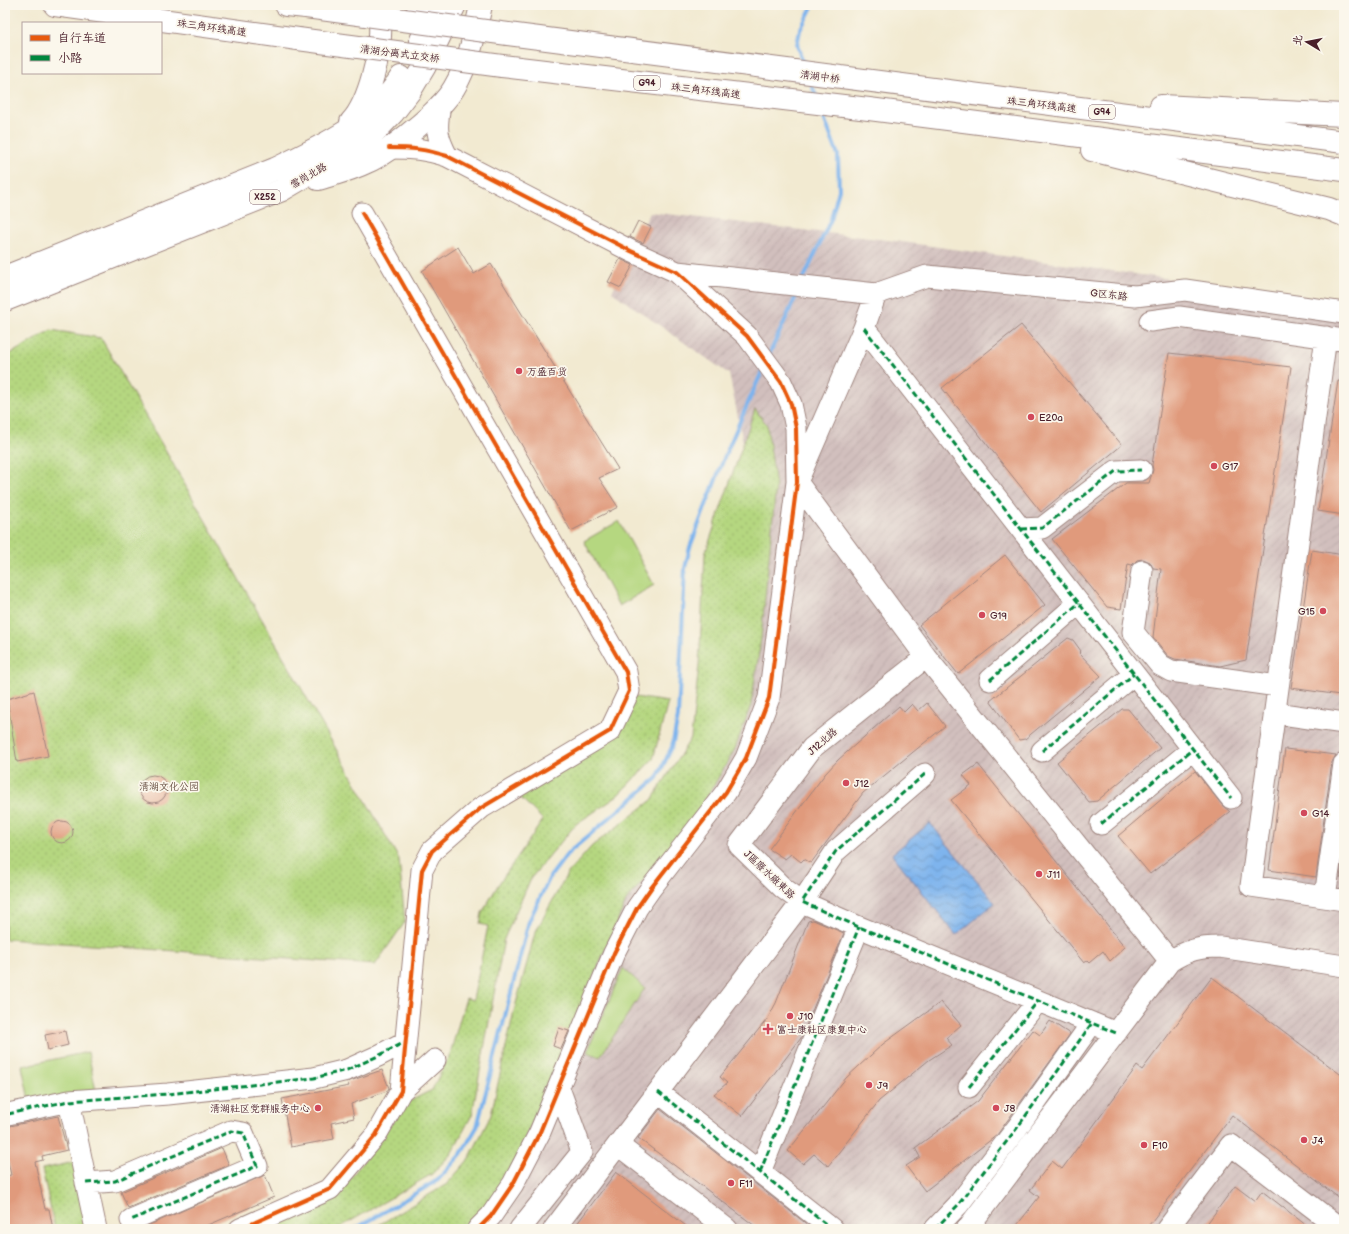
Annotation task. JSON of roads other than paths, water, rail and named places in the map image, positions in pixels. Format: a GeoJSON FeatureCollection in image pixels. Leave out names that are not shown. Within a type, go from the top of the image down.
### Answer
{"type":"FeatureCollection","features":[{"type":"Feature","properties":{"kind":"main road","name":"珠三角环线高速"},"geometry":{"type":"LineString","coordinates":[[55,5],[298,39]]}},
{"type":"Feature","properties":{"kind":"main road"},"geometry":{"type":"LineString","coordinates":[[337,137],[356,117],[366,97],[374,71],[379,46],[380,24],[377,5]]}},
{"type":"Feature","properties":{"kind":"main road"},"geometry":{"type":"LineString","coordinates":[[282,190],[348,170],[368,162],[425,120],[454,89],[465,67],[473,42],[481,5]]}},
{"type":"Feature","properties":{"kind":"main road","name":"清湖中桥"},"geometry":{"type":"LineString","coordinates":[[296,6],[860,81]]}},
{"type":"Feature","properties":{"kind":"main road","name":"雪岗北路"},"geometry":{"type":"LineString","coordinates":[[5,277],[275,168],[337,137],[358,124],[378,107],[392,92],[438,9]]}},
{"type":"Feature","properties":{"kind":"main road","name":"雪岗北路"},"geometry":{"type":"LineString","coordinates":[[5,300],[282,190],[350,150],[373,134],[393,113],[410,91],[425,66],[438,9]]}},
{"type":"Feature","properties":{"kind":"main road","name":"清湖分离式立交桥"},"geometry":{"type":"LineString","coordinates":[[298,39],[502,66]]}},
{"type":"Feature","properties":{"kind":"main road","name":"珠三角环线高速"},"geometry":{"type":"LineString","coordinates":[[502,66],[792,99],[990,124]]}},
{"type":"Feature","properties":{"kind":"main road","name":"珠三角环线高速"},"geometry":{"type":"LineString","coordinates":[[860,81],[1344,142]]}},
{"type":"Feature","properties":{"kind":"main road"},"geometry":{"type":"LineString","coordinates":[[992,98],[1344,115]]}},
{"type":"Feature","properties":{"kind":"main road"},"geometry":{"type":"LineString","coordinates":[[990,124],[1329,209],[1344,215]]}},
{"type":"Feature","properties":{"kind":"main road","name":"G94"},"geometry":{"type":"LineString","coordinates":[[990,124],[1344,170]]}},
{"type":"Feature","properties":{"kind":"street"},"geometry":{"type":"LineString","coordinates":[[440,105],[437,123],[439,140],[447,156]]}},
{"type":"Feature","properties":{"kind":"street"},"geometry":{"type":"LineString","coordinates":[[389,148],[429,150],[447,156],[631,251],[677,272],[747,336],[781,382],[791,404],[796,428],[797,482],[769,698],[746,758],[726,792],[637,908],[614,953],[540,1132],[514,1184],[491,1216],[478,1229]]}},
{"type":"Feature","properties":{"kind":"street"},"geometry":{"type":"LineString","coordinates":[[362,213],[626,672],[629,691],[610,730],[481,808],[432,851],[422,870],[401,1091]]}},
{"type":"Feature","properties":{"kind":"street"},"geometry":{"type":"LineString","coordinates":[[677,272],[876,294],[864,328],[797,482]]}},
{"type":"Feature","properties":{"kind":"street","name":"G区东路"},"geometry":{"type":"LineString","coordinates":[[876,294],[927,276],[1134,296],[1185,290],[1344,313]]}},
{"type":"Feature","properties":{"kind":"street"},"geometry":{"type":"LineString","coordinates":[[1154,294],[1149,328],[1179,317],[1335,338],[1278,686],[1251,886],[1334,898],[1344,764]]}},
{"type":"Feature","properties":{"kind":"street"},"geometry":{"type":"LineString","coordinates":[[864,328],[1232,798]]}},
{"type":"Feature","properties":{"kind":"street"},"geometry":{"type":"LineString","coordinates":[[1021,529],[1042,528],[1116,472],[1141,470]]}},
{"type":"Feature","properties":{"kind":"street"},"geometry":{"type":"LineString","coordinates":[[797,482],[926,657],[1170,961]]}},
{"type":"Feature","properties":{"kind":"street"},"geometry":{"type":"LineString","coordinates":[[1142,571],[1133,632],[1160,665],[1171,671],[1278,686]]}},
{"type":"Feature","properties":{"kind":"street"},"geometry":{"type":"LineString","coordinates":[[990,680],[1079,603]]}},
{"type":"Feature","properties":{"kind":"street","name":"J12北路"},"geometry":{"type":"LineString","coordinates":[[739,845],[812,748],[926,657]]}},
{"type":"Feature","properties":{"kind":"street"},"geometry":{"type":"LineString","coordinates":[[1042,751],[1134,674]]}},
{"type":"Feature","properties":{"kind":"street"},"geometry":{"type":"LineString","coordinates":[[1275,713],[1344,724]]}},
{"type":"Feature","properties":{"kind":"street"},"geometry":{"type":"LineString","coordinates":[[1101,824],[1192,748]]}},
{"type":"Feature","properties":{"kind":"street"},"geometry":{"type":"LineString","coordinates":[[554,1229],[802,902],[836,851],[925,774]]}},
{"type":"Feature","properties":{"kind":"street","name":"J區廢水廠東路"},"geometry":{"type":"LineString","coordinates":[[739,845],[783,888],[802,902],[1116,1033]]}},
{"type":"Feature","properties":{"kind":"street"},"geometry":{"type":"LineString","coordinates":[[760,1172],[859,927]]}},
{"type":"Feature","properties":{"kind":"street"},"geometry":{"type":"LineString","coordinates":[[967,1229],[1170,961],[1183,953],[1194,949],[1220,947],[1344,966]]}},
{"type":"Feature","properties":{"kind":"street"},"geometry":{"type":"LineString","coordinates":[[969,1087],[1038,1001]]}},
{"type":"Feature","properties":{"kind":"street"},"geometry":{"type":"LineString","coordinates":[[935,1229],[958,1206],[1017,1128],[1092,1023]]}},
{"type":"Feature","properties":{"kind":"street"},"geometry":{"type":"LineString","coordinates":[[8,1114],[69,1101],[168,1094],[314,1078],[347,1070],[405,1042]]}},
{"type":"Feature","properties":{"kind":"street"},"geometry":{"type":"LineString","coordinates":[[240,1229],[330,1189],[376,1135],[401,1091],[435,1060]]}},
{"type":"Feature","properties":{"kind":"street"},"geometry":{"type":"LineString","coordinates":[[520,1229],[582,1152],[559,1088]]}},
{"type":"Feature","properties":{"kind":"street"},"geometry":{"type":"LineString","coordinates":[[658,1092],[832,1229]]}},
{"type":"Feature","properties":{"kind":"street"},"geometry":{"type":"LineString","coordinates":[[69,1101],[96,1229]]}},
{"type":"Feature","properties":{"kind":"street"},"geometry":{"type":"LineString","coordinates":[[86,1183],[114,1181],[231,1131],[243,1133],[257,1166],[131,1220]]}},
{"type":"Feature","properties":{"kind":"street"},"geometry":{"type":"LineString","coordinates":[[618,1145],[727,1229]]}},
{"type":"Feature","properties":{"kind":"street"},"geometry":{"type":"LineString","coordinates":[[1167,1229],[1230,1145],[1341,1229]]}},
{"type":"Feature","properties":{"kind":"water"},"geometry":{"type":"Polygon","coordinates":[[[930,823],[995,903],[956,935],[892,854],[930,823]]]}},
{"type":"Feature","properties":{"kind":"waterway"},"geometry":{"type":"LineString","coordinates":[[804,66],[797,45],[800,30],[813,5]]}},
{"type":"Feature","properties":{"kind":"waterway"},"geometry":{"type":"LineString","coordinates":[[810,80],[816,96]]}},
{"type":"Feature","properties":{"kind":"waterway"},"geometry":{"type":"LineString","coordinates":[[803,280],[831,219],[839,190],[838,155],[821,110]]}},
{"type":"Feature","properties":{"kind":"waterway"},"geometry":{"type":"LineString","coordinates":[[769,355],[798,292]]}},
{"type":"Feature","properties":{"kind":"waterway"},"geometry":{"type":"LineString","coordinates":[[355,1229],[438,1180],[461,1154],[477,1127],[529,921],[550,877],[568,853],[657,778],[672,747],[678,717],[685,568],[690,547],[726,453],[763,369]]}},
{"type":"Feature","properties":{"kind":"place","name":"万盛百货"},"geometry":{"type":"Point","coordinates":[519,371]}},
{"type":"Feature","properties":{"kind":"place","name":"E20a"},"geometry":{"type":"Point","coordinates":[1031,417]}},
{"type":"Feature","properties":{"kind":"place","name":"G17"},"geometry":{"type":"Point","coordinates":[1214,466]}},
{"type":"Feature","properties":{"kind":"place","name":"G15"},"geometry":{"type":"Point","coordinates":[1323,611]}},
{"type":"Feature","properties":{"kind":"place","name":"G19"},"geometry":{"type":"Point","coordinates":[982,615]}},
{"type":"Feature","properties":{"kind":"place","name":"J12"},"geometry":{"type":"Point","coordinates":[846,783]}},
{"type":"Feature","properties":{"kind":"place","name":"G14"},"geometry":{"type":"Point","coordinates":[1304,813]}},
{"type":"Feature","properties":{"kind":"place","name":"J11"},"geometry":{"type":"Point","coordinates":[1039,874]}},
{"type":"Feature","properties":{"kind":"place","name":"J10"},"geometry":{"type":"Point","coordinates":[790,1016]}},
{"type":"Feature","properties":{"kind":"place","name":"富士康社区康复中心"},"geometry":{"type":"Point","coordinates":[768,1029]}},
{"type":"Feature","properties":{"kind":"place","name":"J9"},"geometry":{"type":"Point","coordinates":[869,1085]}},
{"type":"Feature","properties":{"kind":"place","name":"清湖社区党群服务中心"},"geometry":{"type":"Point","coordinates":[318,1108]}},
{"type":"Feature","properties":{"kind":"place","name":"J8"},"geometry":{"type":"Point","coordinates":[996,1108]}},
{"type":"Feature","properties":{"kind":"place","name":"J4"},"geometry":{"type":"Point","coordinates":[1304,1140]}},
{"type":"Feature","properties":{"kind":"place","name":"F10"},"geometry":{"type":"Point","coordinates":[1144,1145]}},
{"type":"Feature","properties":{"kind":"place","name":"F11"},"geometry":{"type":"Point","coordinates":[731,1183]}},
{"type":"Feature","properties":{"kind":"park label","name":"清湖文化公园"},"geometry":{"type":"Point","coordinates":[169,786]}}]}
